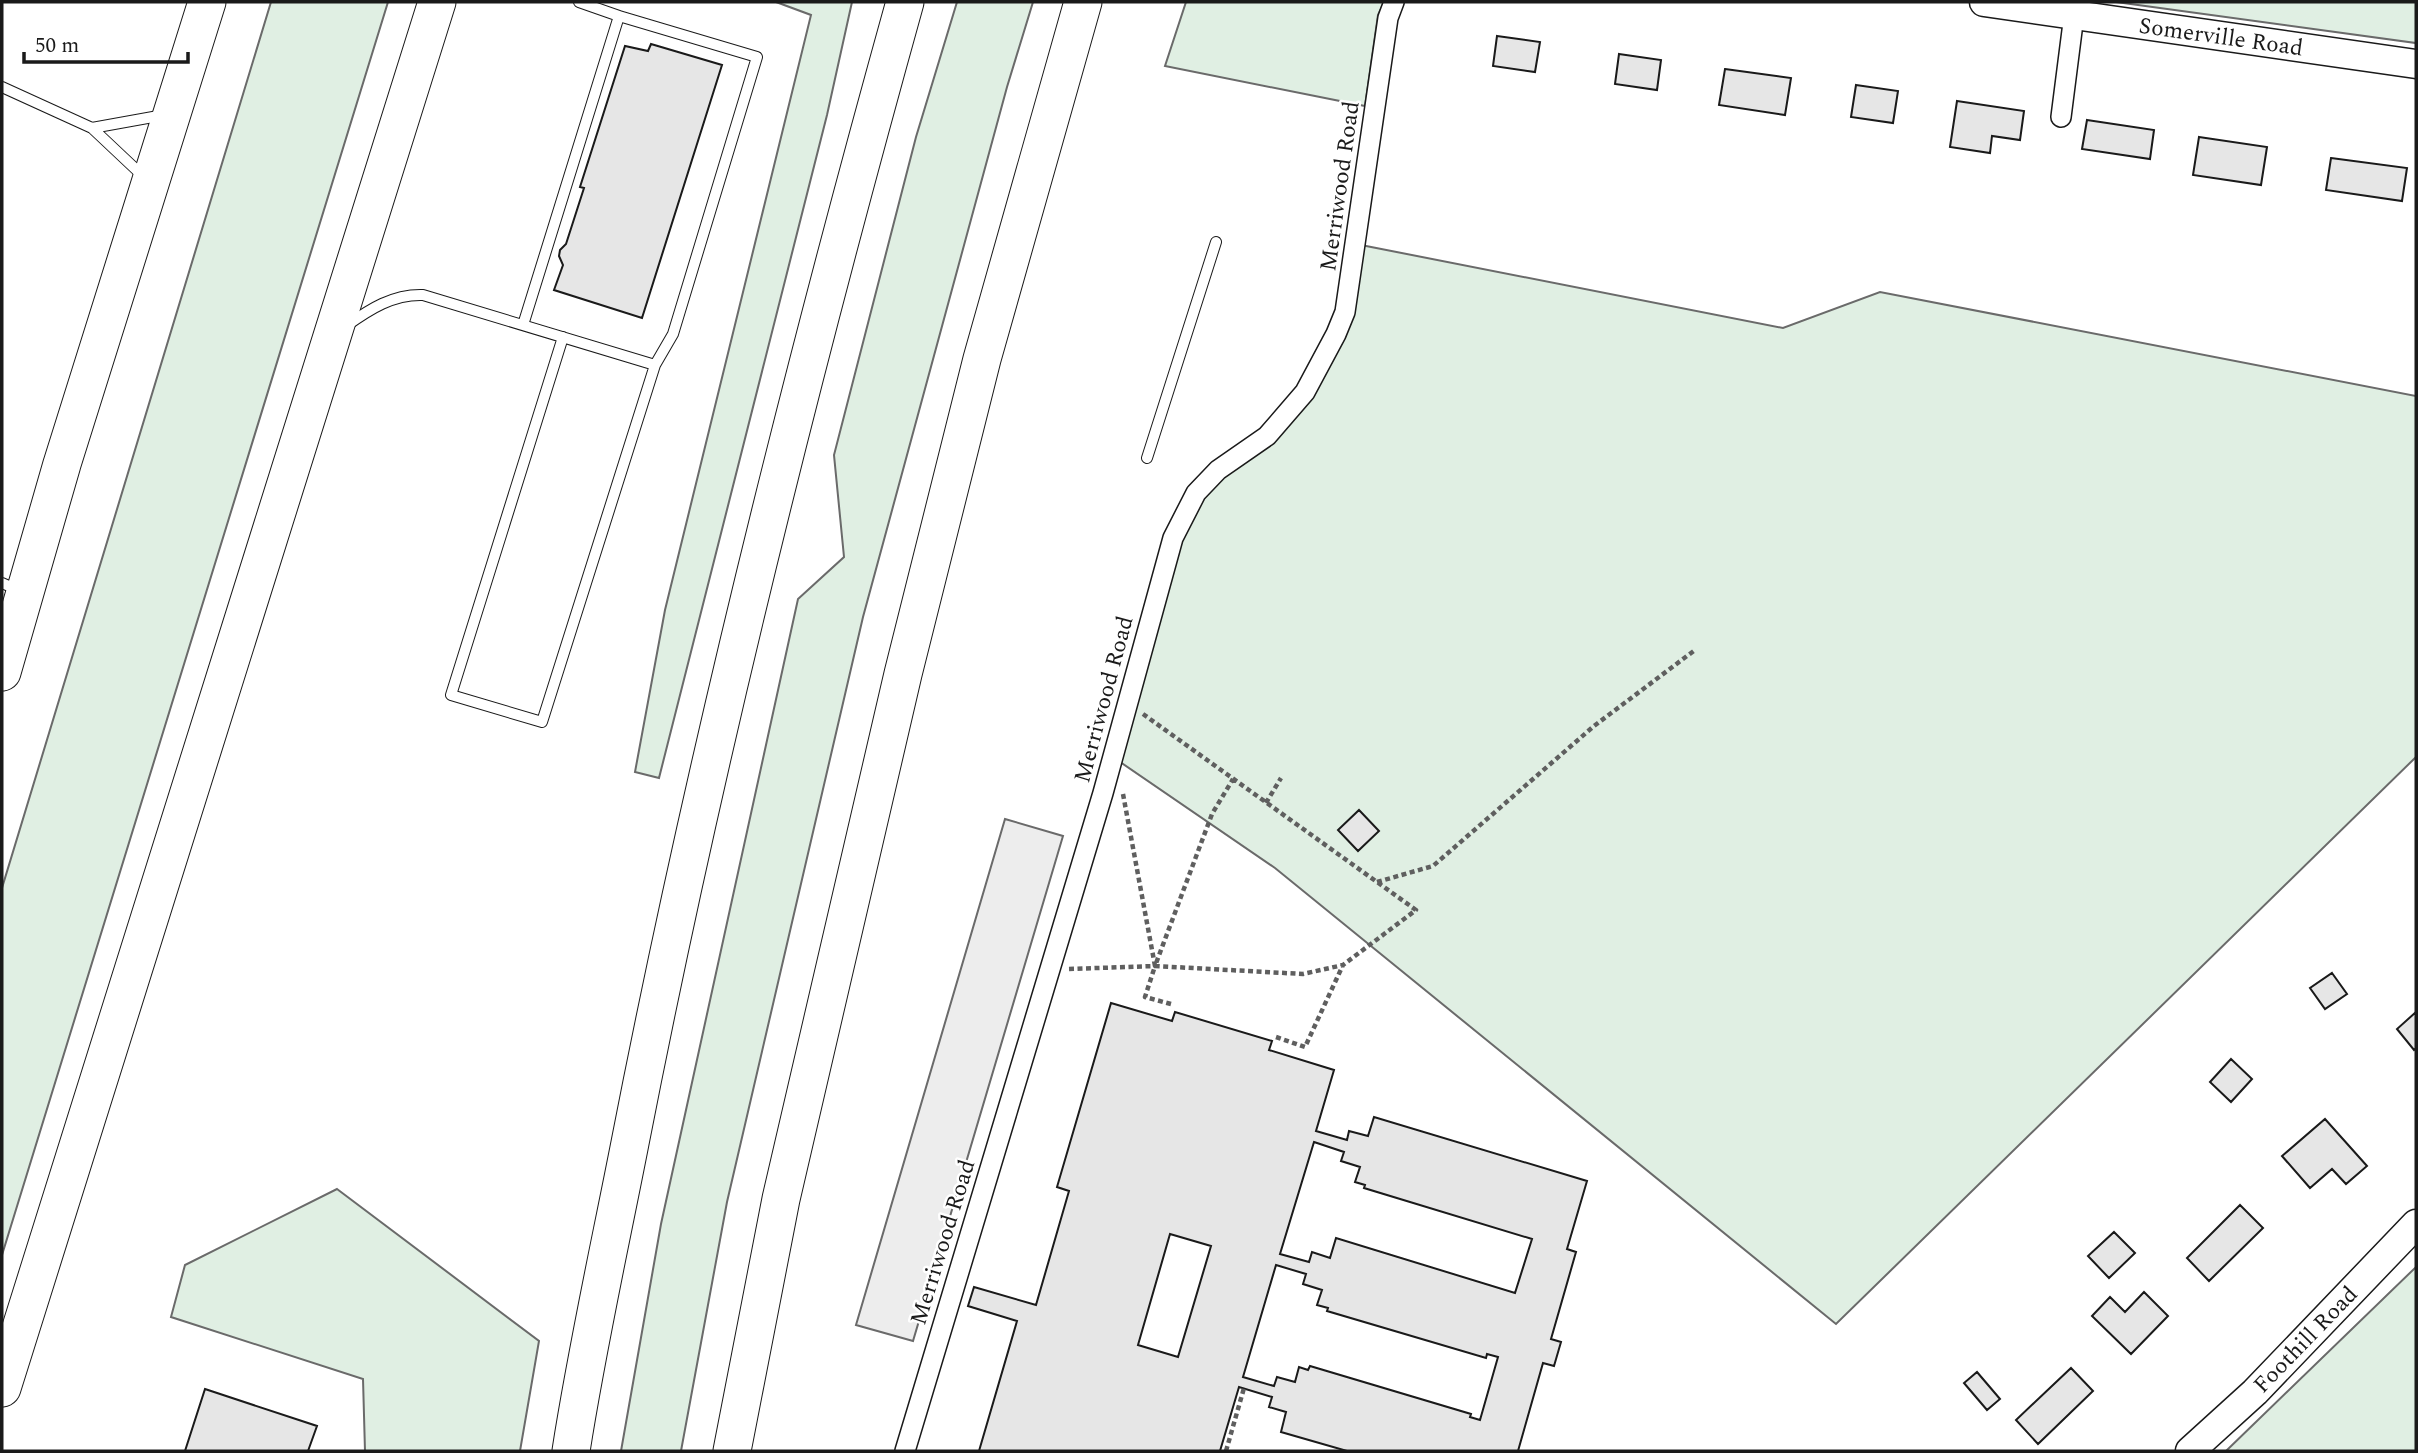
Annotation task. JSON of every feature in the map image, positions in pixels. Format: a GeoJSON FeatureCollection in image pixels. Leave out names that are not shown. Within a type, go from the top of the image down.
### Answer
{"type":"FeatureCollection","features":[{"type":"Feature","properties":{"kind":"highway"},"geometry":{"type":"LineString","coordinates":[[2,672],[13,588],[62,464],[207,2]]}},
{"type":"Feature","properties":{"kind":"highway"},"geometry":{"type":"LineString","coordinates":[[2,1388],[436,2]]}},
{"type":"Feature","properties":{"kind":"highway"},"geometry":{"type":"LineString","coordinates":[[571,1451],[653,1026],[734,657],[814,334],[905,2]]}},
{"type":"Feature","properties":{"kind":"highway"},"geometry":{"type":"LineString","coordinates":[[732,1451],[781,1199],[903,674],[982,359],[1083,2]]}},
{"type":"Feature","properties":{"kind":"street","name":"Merriwood Road"},"geometry":{"type":"LineString","coordinates":[[905,1451],[1086,845],[1135,709],[1173,538],[1196,493],[1218,470],[1267,436],[1304,392],[1345,312],[1388,18],[1394,2]]}},
{"type":"Feature","properties":{"kind":"street","name":"Somerville Road"},"geometry":{"type":"LineString","coordinates":[[1984,2],[2416,64]]}},
{"type":"Feature","properties":{"kind":"street"},"geometry":{"type":"LineString","coordinates":[[2060,117],[2074,15]]}},
{"type":"Feature","properties":{"kind":"street","name":"Foothill Road"},"geometry":{"type":"LineString","coordinates":[[2190,1451],[2255,1392],[2416,1224]]}},
{"type":"Feature","properties":{"kind":"lane"},"geometry":{"type":"LineString","coordinates":[[563,337],[451,695],[542,722],[655,365],[673,334],[757,57],[579,2]]}},
{"type":"Feature","properties":{"kind":"lane"},"geometry":{"type":"LineString","coordinates":[[523,325],[619,16]]}},
{"type":"Feature","properties":{"kind":"lane"},"geometry":{"type":"LineString","coordinates":[[2,87],[92,128],[151,185]]}},
{"type":"Feature","properties":{"kind":"lane"},"geometry":{"type":"LineString","coordinates":[[92,128],[173,113]]}},
{"type":"Feature","properties":{"kind":"lane"},"geometry":{"type":"LineString","coordinates":[[1147,458],[1216,242]]}},
{"type":"Feature","properties":{"kind":"lane"},"geometry":{"type":"LineString","coordinates":[[331,337],[373,307],[410,295],[423,295],[655,365]]}},
{"type":"Feature","properties":{"kind":"path"},"geometry":{"type":"LineString","coordinates":[[1376,882],[1433,866],[1594,726],[1695,650]]}},
{"type":"Feature","properties":{"kind":"path"},"geometry":{"type":"LineString","coordinates":[[1135,709],[1139,726]]}},
{"type":"Feature","properties":{"kind":"path"},"geometry":{"type":"LineString","coordinates":[[1068,969],[1155,966],[1303,974],[1343,965],[1416,910],[1135,709]]}},
{"type":"Feature","properties":{"kind":"path"},"geometry":{"type":"LineString","coordinates":[[1266,803],[1281,778]]}},
{"type":"Feature","properties":{"kind":"path"},"geometry":{"type":"LineString","coordinates":[[1171,1004],[1145,996],[1212,814],[1233,779]]}},
{"type":"Feature","properties":{"kind":"path"},"geometry":{"type":"LineString","coordinates":[[1122,785],[1155,966]]}},
{"type":"Feature","properties":{"kind":"path"},"geometry":{"type":"LineString","coordinates":[[1276,1037],[1305,1046],[1343,965]]}},
{"type":"Feature","properties":{"kind":"path"},"geometry":{"type":"LineString","coordinates":[[1226,1451],[1244,1388]]}},
{"type":"Feature","properties":{"kind":"green space"},"geometry":{"type":"Polygon","coordinates":[[[271,2],[388,2],[2,1255],[2,888],[271,2]]]}},
{"type":"Feature","properties":{"kind":"green space"},"geometry":{"type":"Polygon","coordinates":[[[776,2],[852,2],[827,115],[659,778],[635,772],[665,610],[811,15],[776,2]]]}},
{"type":"Feature","properties":{"kind":"green space"},"geometry":{"type":"Polygon","coordinates":[[[957,2],[1033,2],[1007,87],[863,617],[727,1202],[681,1451],[621,1451],[661,1224],[798,599],[844,557],[834,455],[916,137],[957,2]]]}},
{"type":"Feature","properties":{"kind":"green space"},"geometry":{"type":"Polygon","coordinates":[[[1186,2],[1384,2],[1378,15],[1365,106],[1165,66],[1186,2]]]}},
{"type":"Feature","properties":{"kind":"green space"},"geometry":{"type":"Polygon","coordinates":[[[2116,2],[2416,2],[2416,43],[2116,2]]]}},
{"type":"Feature","properties":{"kind":"green space"},"geometry":{"type":"Polygon","coordinates":[[[1361,245],[1783,328],[1880,292],[2416,396],[2416,757],[1836,1324],[1275,868],[1107,753],[1184,508],[1324,366],[1361,245]]]}},
{"type":"Feature","properties":{"kind":"green space"},"geometry":{"type":"Polygon","coordinates":[[[337,1189],[539,1341],[520,1451],[365,1451],[363,1379],[171,1317],[185,1265],[337,1189]]]}},
{"type":"Feature","properties":{"kind":"green space"},"geometry":{"type":"Polygon","coordinates":[[[2416,1267],[2416,1451],[2226,1451],[2416,1267]]]}},
{"type":"Feature","properties":{"kind":"shaded area"},"geometry":{"type":"Polygon","coordinates":[[[1005,819],[1063,836],[913,1341],[856,1325],[1005,819]]]}},
{"type":"Feature","properties":{"kind":"building"},"geometry":{"type":"Polygon","coordinates":[[[1497,36],[1540,42],[1535,72],[1493,66],[1497,36]]]}},
{"type":"Feature","properties":{"kind":"building"},"geometry":{"type":"Polygon","coordinates":[[[651,44],[722,65],[642,318],[554,290],[563,265],[559,256],[560,250],[566,244],[584,188],[580,187],[625,46],[648,51],[651,44]]]}},
{"type":"Feature","properties":{"kind":"building"},"geometry":{"type":"Polygon","coordinates":[[[1619,54],[1661,60],[1657,90],[1615,84],[1619,54]]]}},
{"type":"Feature","properties":{"kind":"building"},"geometry":{"type":"Polygon","coordinates":[[[1725,69],[1791,78],[1785,115],[1719,105],[1725,69]]]}},
{"type":"Feature","properties":{"kind":"building"},"geometry":{"type":"Polygon","coordinates":[[[1856,85],[1898,91],[1893,123],[1851,117],[1856,85]]]}},
{"type":"Feature","properties":{"kind":"building"},"geometry":{"type":"Polygon","coordinates":[[[1957,101],[2024,111],[2020,140],[1992,136],[1990,153],[1950,147],[1957,101]]]}},
{"type":"Feature","properties":{"kind":"building"},"geometry":{"type":"Polygon","coordinates":[[[2087,120],[2154,130],[2150,159],[2082,149],[2087,120]]]}},
{"type":"Feature","properties":{"kind":"building"},"geometry":{"type":"Polygon","coordinates":[[[2199,137],[2267,147],[2261,185],[2193,175],[2199,137]]]}},
{"type":"Feature","properties":{"kind":"building"},"geometry":{"type":"Polygon","coordinates":[[[2331,158],[2407,168],[2402,201],[2326,190],[2331,158]]]}},
{"type":"Feature","properties":{"kind":"building"},"geometry":{"type":"Polygon","coordinates":[[[1359,810],[1379,831],[1358,851],[1338,830],[1359,810]]]}},
{"type":"Feature","properties":{"kind":"building"},"geometry":{"type":"Polygon","coordinates":[[[2332,973],[2347,994],[2325,1009],[2310,988],[2332,973]]]}},
{"type":"Feature","properties":{"kind":"building"},"geometry":{"type":"Polygon","coordinates":[[[1111,1003],[1172,1021],[1175,1012],[1272,1041],[1269,1050],[1334,1070],[1316,1131],[1347,1140],[1349,1131],[1368,1136],[1374,1117],[1587,1181],[1567,1249],[1576,1252],[1551,1339],[1561,1342],[1554,1366],[1543,1363],[1518,1451],[1347,1451],[1281,1432],[1286,1412],[1269,1407],[1272,1397],[1239,1387],[1220,1451],[979,1451],[1017,1321],[968,1306],[974,1287],[1036,1305],[1069,1191],[1057,1187],[1111,1003]],[[1314,1142],[1280,1254],[1309,1262],[1312,1252],[1330,1258],[1336,1238],[1515,1293],[1532,1239],[1364,1188],[1365,1185],[1355,1182],[1360,1167],[1341,1161],[1344,1152],[1314,1142]],[[1170,1234],[1138,1345],[1178,1357],[1211,1246],[1170,1234]],[[1276,1265],[1243,1377],[1274,1386],[1277,1377],[1295,1382],[1299,1367],[1308,1370],[1310,1366],[1471,1414],[1470,1417],[1480,1420],[1498,1357],[1487,1354],[1486,1358],[1327,1311],[1328,1308],[1317,1305],[1322,1290],[1303,1284],[1306,1274],[1276,1265]]]}},
{"type":"Feature","properties":{"kind":"building"},"geometry":{"type":"Polygon","coordinates":[[[2416,1012],[2416,1048],[2414,1050],[2397,1029],[2416,1012]]]}},
{"type":"Feature","properties":{"kind":"building"},"geometry":{"type":"Polygon","coordinates":[[[2231,1059],[2252,1079],[2231,1102],[2210,1082],[2231,1059]]]}},
{"type":"Feature","properties":{"kind":"building"},"geometry":{"type":"Polygon","coordinates":[[[2325,1119],[2367,1166],[2346,1184],[2332,1169],[2310,1188],[2282,1156],[2325,1119]]]}},
{"type":"Feature","properties":{"kind":"building"},"geometry":{"type":"Polygon","coordinates":[[[2240,1205],[2263,1228],[2209,1281],[2187,1258],[2240,1205]]]}},
{"type":"Feature","properties":{"kind":"building"},"geometry":{"type":"Polygon","coordinates":[[[2114,1232],[2135,1253],[2109,1278],[2088,1256],[2114,1232]]]}},
{"type":"Feature","properties":{"kind":"building"},"geometry":{"type":"Polygon","coordinates":[[[2144,1292],[2168,1316],[2131,1354],[2092,1316],[2110,1297],[2125,1312],[2144,1292]]]}},
{"type":"Feature","properties":{"kind":"building"},"geometry":{"type":"Polygon","coordinates":[[[2071,1368],[2093,1391],[2038,1444],[2016,1420],[2071,1368]]]}},
{"type":"Feature","properties":{"kind":"building"},"geometry":{"type":"Polygon","coordinates":[[[1977,1372],[2000,1399],[1987,1410],[1964,1383],[1977,1372]]]}},
{"type":"Feature","properties":{"kind":"building"},"geometry":{"type":"Polygon","coordinates":[[[205,1389],[317,1426],[308,1451],[185,1451],[205,1389]]]}}]}
